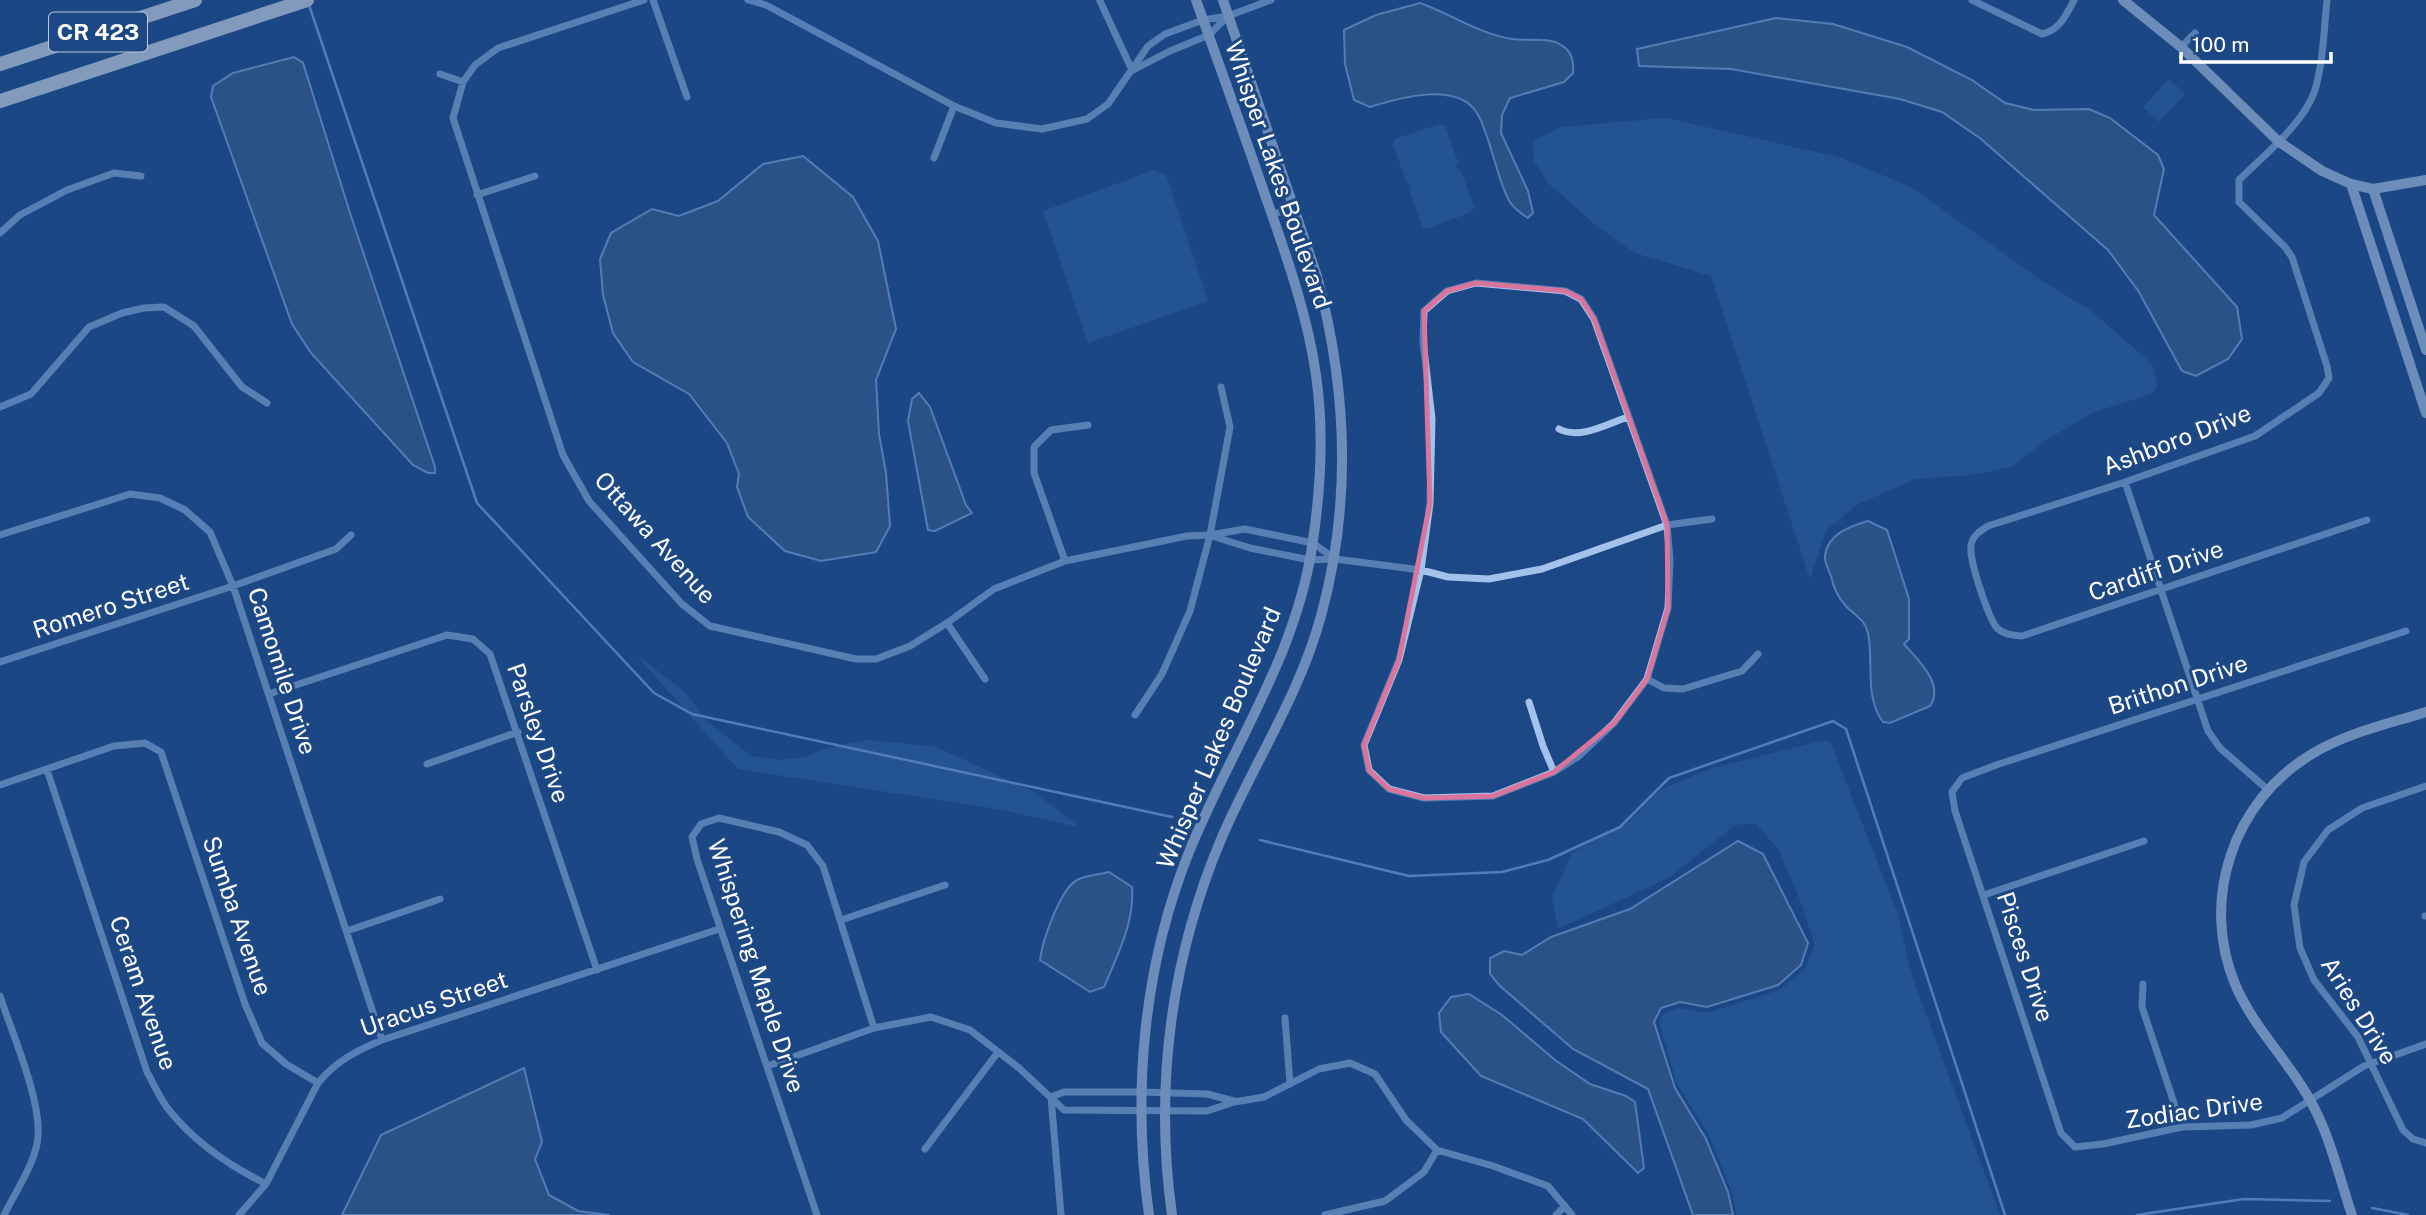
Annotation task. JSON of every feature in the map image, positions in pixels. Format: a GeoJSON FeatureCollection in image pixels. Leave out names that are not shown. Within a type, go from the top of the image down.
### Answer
{"type":"FeatureCollection","features":[{"type":"Feature","properties":{"kind":"highway","name":"CR 423"},"geometry":{"type":"LineString","coordinates":[[0,64],[195,0]]}},
{"type":"Feature","properties":{"kind":"highway","name":"CR 423"},"geometry":{"type":"LineString","coordinates":[[0,101],[304,1]]}},
{"type":"Feature","properties":{"kind":"street","name":"Ottawa Avenue"},"geometry":{"type":"LineString","coordinates":[[644,0],[498,48],[475,65],[463,82],[453,118],[563,455],[589,500],[682,604],[710,626],[856,659],[876,659],[910,646],[994,589],[1065,561],[1187,536],[1245,529],[1313,543],[1335,559]]}},
{"type":"Feature","properties":{"kind":"street"},"geometry":{"type":"LineString","coordinates":[[653,0],[688,97]]}},
{"type":"Feature","properties":{"kind":"street"},"geometry":{"type":"LineString","coordinates":[[748,0],[767,3],[954,106],[996,123],[1042,129],[1087,119],[1108,104],[1148,46],[1165,34],[1203,20],[1228,16],[1271,0]]}},
{"type":"Feature","properties":{"kind":"street","name":"Whisper Lakes Boulevard"},"geometry":{"type":"LineString","coordinates":[[1149,1215],[1141,1092],[1145,1031],[1154,970],[1168,915],[1189,854],[1267,691],[1300,603],[1313,543],[1321,453],[1316,377],[1300,297],[1196,0]]}},
{"type":"Feature","properties":{"kind":"street","name":"Whisper Lakes Boulevard"},"geometry":{"type":"LineString","coordinates":[[1172,1215],[1164,1111],[1170,1025],[1180,961],[1199,897],[1222,837],[1308,656],[1335,559],[1342,491],[1342,420],[1328,317],[1223,0]]}},
{"type":"Feature","properties":{"kind":"street"},"geometry":{"type":"LineString","coordinates":[[1972,0],[2042,34],[2053,32],[2061,24],[2074,0]]}},
{"type":"Feature","properties":{"kind":"street"},"geometry":{"type":"LineString","coordinates":[[2123,0],[2181,47],[2278,141],[2322,171],[2351,184],[2373,189],[2426,180]]}},
{"type":"Feature","properties":{"kind":"street"},"geometry":{"type":"LineString","coordinates":[[2278,141],[2303,113],[2313,94],[2327,0]]}},
{"type":"Feature","properties":{"kind":"street"},"geometry":{"type":"LineString","coordinates":[[1100,1],[1132,71]]}},
{"type":"Feature","properties":{"kind":"street"},"geometry":{"type":"LineString","coordinates":[[1132,71],[1170,51],[1209,36],[1228,16]]}},
{"type":"Feature","properties":{"kind":"street"},"geometry":{"type":"LineString","coordinates":[[2181,47],[2195,33]]}},
{"type":"Feature","properties":{"kind":"street"},"geometry":{"type":"LineString","coordinates":[[440,74],[463,82]]}},
{"type":"Feature","properties":{"kind":"street"},"geometry":{"type":"LineString","coordinates":[[934,158],[954,106]]}},
{"type":"Feature","properties":{"kind":"street","name":"Ashboro Drive"},"geometry":{"type":"LineString","coordinates":[[1982,589],[1971,556],[1971,543],[1977,533],[1988,526],[2255,436],[2319,393],[2329,378],[2292,257],[2239,202],[2239,180],[2278,141]]}},
{"type":"Feature","properties":{"kind":"street"},"geometry":{"type":"LineString","coordinates":[[0,233],[20,215],[67,190],[114,173],[141,176]]}},
{"type":"Feature","properties":{"kind":"street"},"geometry":{"type":"LineString","coordinates":[[477,195],[535,176]]}},
{"type":"Feature","properties":{"kind":"street"},"geometry":{"type":"LineString","coordinates":[[2351,184],[2426,413]]}},
{"type":"Feature","properties":{"kind":"street"},"geometry":{"type":"LineString","coordinates":[[2373,189],[2426,350]]}},
{"type":"Feature","properties":{"kind":"street"},"geometry":{"type":"LineString","coordinates":[[1272,214],[1294,209]]}},
{"type":"Feature","properties":{"kind":"street"},"geometry":{"type":"LineString","coordinates":[[1476,283],[1565,291],[1581,299],[1594,318],[1667,525],[1670,560],[1668,608],[1647,679],[1614,723],[1580,756],[1554,772],[1493,796],[1424,798],[1389,789],[1369,770],[1364,745],[1399,660],[1420,570],[1430,503],[1432,419],[1423,341],[1424,311],[1447,291],[1476,283]]}},
{"type":"Feature","properties":{"kind":"street"},"geometry":{"type":"LineString","coordinates":[[0,407],[31,394],[89,327],[122,313],[154,307],[164,307],[194,326],[242,387],[267,403]]}},
{"type":"Feature","properties":{"kind":"street"},"geometry":{"type":"LineString","coordinates":[[1135,715],[1162,674],[1190,611],[1210,535],[1230,427],[1221,387]]}},
{"type":"Feature","properties":{"kind":"street"},"geometry":{"type":"LineString","coordinates":[[1559,429],[1567,433],[1581,433],[1628,416]]}},
{"type":"Feature","properties":{"kind":"street"},"geometry":{"type":"LineString","coordinates":[[1065,561],[1034,473],[1034,447],[1051,430],[1088,425]]}},
{"type":"Feature","properties":{"kind":"street"},"geometry":{"type":"LineString","coordinates":[[2125,482],[2205,725],[2216,743],[2267,789]]}},
{"type":"Feature","properties":{"kind":"street","name":"Camomile Drive"},"geometry":{"type":"LineString","coordinates":[[0,535],[130,494],[160,499],[185,510],[210,531],[233,586],[382,1040]]}},
{"type":"Feature","properties":{"kind":"street","name":"Ottawa Avenue"},"geometry":{"type":"LineString","coordinates":[[1210,535],[1250,548],[1310,560],[1335,559],[1420,570],[1448,577],[1489,579],[1542,569],[1667,525],[1712,519]]}},
{"type":"Feature","properties":{"kind":"street","name":"Cardiff Drive"},"geometry":{"type":"LineString","coordinates":[[1982,589],[1990,616],[1998,629],[2010,635],[2022,636],[2367,520]]}},
{"type":"Feature","properties":{"kind":"street","name":"Romero Street"},"geometry":{"type":"LineString","coordinates":[[0,662],[233,586],[336,549],[351,535]]}},
{"type":"Feature","properties":{"kind":"street"},"geometry":{"type":"LineString","coordinates":[[947,623],[985,679]]}},
{"type":"Feature","properties":{"kind":"street","name":"Brithon Drive"},"geometry":{"type":"LineString","coordinates":[[1962,778],[2406,631]]}},
{"type":"Feature","properties":{"kind":"street","name":"Parsley Drive"},"geometry":{"type":"LineString","coordinates":[[269,694],[447,635],[473,639],[491,654],[597,970]]}},
{"type":"Feature","properties":{"kind":"street"},"geometry":{"type":"LineString","coordinates":[[1647,679],[1664,688],[1683,690],[1742,671],[1758,654]]}},
{"type":"Feature","properties":{"kind":"street"},"geometry":{"type":"LineString","coordinates":[[1529,702],[1554,772]]}},
{"type":"Feature","properties":{"kind":"street"},"geometry":{"type":"LineString","coordinates":[[2352,1215],[2310,1100],[2239,994],[2223,942],[2221,908],[2228,862],[2244,823],[2267,789],[2301,761],[2325,746],[2426,712]]}},
{"type":"Feature","properties":{"kind":"street"},"geometry":{"type":"LineString","coordinates":[[427,764],[518,732]]}},
{"type":"Feature","properties":{"kind":"street","name":"Sumba Avenue"},"geometry":{"type":"LineString","coordinates":[[47,770],[114,746],[145,743],[161,752],[245,1003],[262,1043],[286,1064],[318,1083]]}},
{"type":"Feature","properties":{"kind":"street"},"geometry":{"type":"LineString","coordinates":[[0,785],[47,770]]}},
{"type":"Feature","properties":{"kind":"street","name":"Ceram Avenue"},"geometry":{"type":"LineString","coordinates":[[47,770],[147,1072],[169,1110],[202,1144],[242,1172],[266,1184]]}},
{"type":"Feature","properties":{"kind":"street","name":"Pisces Drive"},"geometry":{"type":"LineString","coordinates":[[1962,778],[1952,792],[1955,811],[2062,1133],[2075,1147]]}},
{"type":"Feature","properties":{"kind":"street","name":"Aries Drive"},"geometry":{"type":"LineString","coordinates":[[2426,786],[2362,808],[2328,830],[2304,862],[2294,905],[2300,948],[2314,980],[2358,1037],[2403,1130],[2413,1139],[2426,1143]]}},
{"type":"Feature","properties":{"kind":"street","name":"Whispering Maple Drive"},"geometry":{"type":"LineString","coordinates":[[817,1215],[719,929],[692,837],[701,824],[719,818],[779,832],[807,845],[823,866],[874,1028]]}},
{"type":"Feature","properties":{"kind":"street"},"geometry":{"type":"LineString","coordinates":[[1984,895],[2144,841]]}},
{"type":"Feature","properties":{"kind":"street"},"geometry":{"type":"LineString","coordinates":[[841,920],[945,885]]}},
{"type":"Feature","properties":{"kind":"street"},"geometry":{"type":"LineString","coordinates":[[347,931],[440,899]]}},
{"type":"Feature","properties":{"kind":"street","name":"Uracus Street"},"geometry":{"type":"LineString","coordinates":[[239,1215],[266,1184],[318,1083],[330,1068],[351,1053],[382,1040],[719,929]]}},
{"type":"Feature","properties":{"kind":"street"},"geometry":{"type":"LineString","coordinates":[[2143,984],[2142,1007],[2182,1127]]}},
{"type":"Feature","properties":{"kind":"street"},"geometry":{"type":"LineString","coordinates":[[0,996],[34,1100],[38,1138],[29,1167],[4,1215]]}},
{"type":"Feature","properties":{"kind":"street"},"geometry":{"type":"LineString","coordinates":[[768,1066],[874,1028],[931,1017],[970,1030],[1064,1110],[1207,1111],[1234,1101],[1264,1097],[1319,1069],[1350,1063],[1375,1074],[1406,1120],[1437,1150],[1548,1186],[1572,1215]]}},
{"type":"Feature","properties":{"kind":"street"},"geometry":{"type":"LineString","coordinates":[[1285,1018],[1290,1084]]}},
{"type":"Feature","properties":{"kind":"street","name":"Zodiac Drive"},"geometry":{"type":"LineString","coordinates":[[2075,1147],[2103,1144],[2182,1127],[2251,1125],[2282,1118],[2372,1063],[2426,1044]]}},
{"type":"Feature","properties":{"kind":"street"},"geometry":{"type":"LineString","coordinates":[[925,1149],[998,1052]]}},
{"type":"Feature","properties":{"kind":"street"},"geometry":{"type":"LineString","coordinates":[[1051,1097],[1064,1092],[1141,1092],[1208,1094],[1234,1101]]}},
{"type":"Feature","properties":{"kind":"street"},"geometry":{"type":"LineString","coordinates":[[1051,1097],[1061,1215]]}},
{"type":"Feature","properties":{"kind":"street"},"geometry":{"type":"LineString","coordinates":[[1325,1215],[1385,1201],[1424,1172],[1437,1150]]}},
{"type":"Feature","properties":{"kind":"street"},"geometry":{"type":"LineString","coordinates":[[1556,1215],[1565,1206]]}},
{"type":"Feature","properties":{"kind":"highlighted area"},"geometry":{"type":"Polygon","coordinates":[[[1476,283],[1565,291],[1581,299],[1594,319],[1667,525],[1668,608],[1647,679],[1614,723],[1554,772],[1493,796],[1424,798],[1389,789],[1369,770],[1364,745],[1399,660],[1430,503],[1424,311],[1447,291],[1476,283]]]}},
{"type":"Feature","properties":{"kind":"shaded area"},"geometry":{"type":"Polygon","coordinates":[[[1420,3],[1488,33],[1512,39],[1550,41],[1565,47],[1570,54],[1573,73],[1564,82],[1510,98],[1502,115],[1501,133],[1528,191],[1533,213],[1528,218],[1509,200],[1483,126],[1468,103],[1456,97],[1442,95],[1411,97],[1370,107],[1354,100],[1345,64],[1344,30],[1376,15],[1420,3]]]}},
{"type":"Feature","properties":{"kind":"shaded area"},"geometry":{"type":"Polygon","coordinates":[[[1776,18],[1833,24],[1907,47],[1972,80],[2005,103],[2034,110],[2089,109],[2110,118],[2158,155],[2164,169],[2154,215],[2237,307],[2242,339],[2228,359],[2196,376],[2182,371],[2139,292],[2108,250],[1981,139],[1942,112],[1900,99],[1731,69],[1639,66],[1637,49],[1776,18]]]}},
{"type":"Feature","properties":{"kind":"shaded area"},"geometry":{"type":"Polygon","coordinates":[[[294,57],[303,63],[435,473],[428,473],[413,465],[311,353],[292,324],[211,97],[213,86],[233,73],[294,57]]]}},
{"type":"Feature","properties":{"kind":"shaded area"},"geometry":{"type":"Polygon","coordinates":[[[2169,79],[2185,94],[2159,122],[2143,107],[2169,79]]]}},
{"type":"Feature","properties":{"kind":"shaded area"},"geometry":{"type":"Polygon","coordinates":[[[1666,118],[1838,157],[1911,187],[2045,283],[2089,309],[2152,364],[2157,386],[2151,394],[2094,412],[2046,440],[2011,467],[1971,475],[1915,479],[1858,504],[1826,530],[1810,579],[1711,276],[1635,253],[1598,227],[1548,183],[1534,161],[1533,141],[1561,127],[1666,118]]]}},
{"type":"Feature","properties":{"kind":"shaded area"},"geometry":{"type":"Polygon","coordinates":[[[1440,124],[1445,126],[1458,162],[1455,167],[1461,171],[1474,207],[1471,212],[1426,229],[1422,226],[1409,189],[1411,184],[1406,181],[1393,144],[1395,139],[1440,124]]]}},
{"type":"Feature","properties":{"kind":"shaded area"},"geometry":{"type":"Polygon","coordinates":[[[803,156],[853,197],[878,241],[896,329],[876,380],[879,434],[886,473],[890,526],[876,552],[821,561],[785,551],[748,517],[737,487],[739,474],[727,443],[689,394],[633,362],[613,333],[603,295],[600,259],[611,233],[652,209],[679,216],[718,201],[763,164],[803,156]]]}},
{"type":"Feature","properties":{"kind":"shaded area"},"geometry":{"type":"Polygon","coordinates":[[[1154,170],[1166,175],[1208,301],[1088,343],[1043,211],[1154,170]]]}},
{"type":"Feature","properties":{"kind":"shaded area"},"geometry":{"type":"Polygon","coordinates":[[[919,393],[930,407],[966,505],[972,513],[935,531],[928,530],[908,421],[912,399],[919,393]]]}},
{"type":"Feature","properties":{"kind":"shaded area"},"geometry":{"type":"Polygon","coordinates":[[[1868,521],[1887,530],[1909,599],[1909,639],[1904,644],[1922,664],[1934,689],[1930,706],[1890,723],[1883,722],[1873,701],[1867,628],[1838,595],[1825,558],[1827,548],[1835,537],[1847,528],[1868,521]]]}},
{"type":"Feature","properties":{"kind":"shaded area"},"geometry":{"type":"Polygon","coordinates":[[[635,654],[684,691],[707,721],[751,756],[780,760],[804,757],[835,746],[867,740],[936,747],[1034,792],[1079,827],[998,809],[738,769],[635,654]]]}},
{"type":"Feature","properties":{"kind":"shaded area"},"geometry":{"type":"Polygon","coordinates":[[[1825,740],[1831,744],[1897,912],[1912,976],[2000,1215],[1737,1215],[1731,1189],[1708,1133],[1677,1084],[1659,1021],[1666,1012],[1679,1008],[1707,1013],[1780,990],[1805,969],[1815,945],[1802,905],[1780,852],[1756,823],[1735,825],[1670,877],[1558,929],[1552,897],[1572,853],[1630,821],[1660,790],[1712,768],[1825,740]]]}},
{"type":"Feature","properties":{"kind":"shaded area"},"geometry":{"type":"Polygon","coordinates":[[[1738,841],[1763,854],[1808,943],[1801,965],[1778,985],[1707,1007],[1680,1002],[1661,1008],[1654,1022],[1675,1088],[1706,1139],[1728,1192],[1733,1215],[1693,1215],[1648,1089],[1573,1049],[1500,986],[1490,974],[1490,958],[1504,951],[1522,955],[1551,937],[1630,909],[1738,841]]]}},
{"type":"Feature","properties":{"kind":"shaded area"},"geometry":{"type":"Polygon","coordinates":[[[1109,872],[1132,887],[1131,913],[1104,987],[1090,992],[1040,960],[1053,917],[1071,885],[1081,878],[1109,872]]]}},
{"type":"Feature","properties":{"kind":"shaded area"},"geometry":{"type":"Polygon","coordinates":[[[1469,994],[1502,1015],[1555,1060],[1590,1084],[1626,1096],[1635,1102],[1644,1168],[1638,1173],[1583,1119],[1481,1076],[1441,1032],[1439,1013],[1451,997],[1469,994]]]}},
{"type":"Feature","properties":{"kind":"shaded area"},"geometry":{"type":"Polygon","coordinates":[[[524,1068],[542,1142],[535,1159],[549,1195],[578,1211],[610,1215],[342,1215],[381,1135],[524,1068]]]}},
{"type":"Feature","properties":{"kind":"waterway"},"geometry":{"type":"LineString","coordinates":[[309,5],[477,503],[654,693],[692,714],[1172,817]]}},
{"type":"Feature","properties":{"kind":"waterway"},"geometry":{"type":"LineString","coordinates":[[1260,840],[1409,876],[1502,872],[1548,860],[1620,827],[1669,778],[1833,721],[1846,729],[2005,1215]]}},
{"type":"Feature","properties":{"kind":"waterway"},"geometry":{"type":"LineString","coordinates":[[2137,1215],[2244,1199],[2330,1201]]}},
{"type":"Feature","properties":{"kind":"waterway"},"geometry":{"type":"LineString","coordinates":[[2372,1208],[2408,1215]]}}]}
